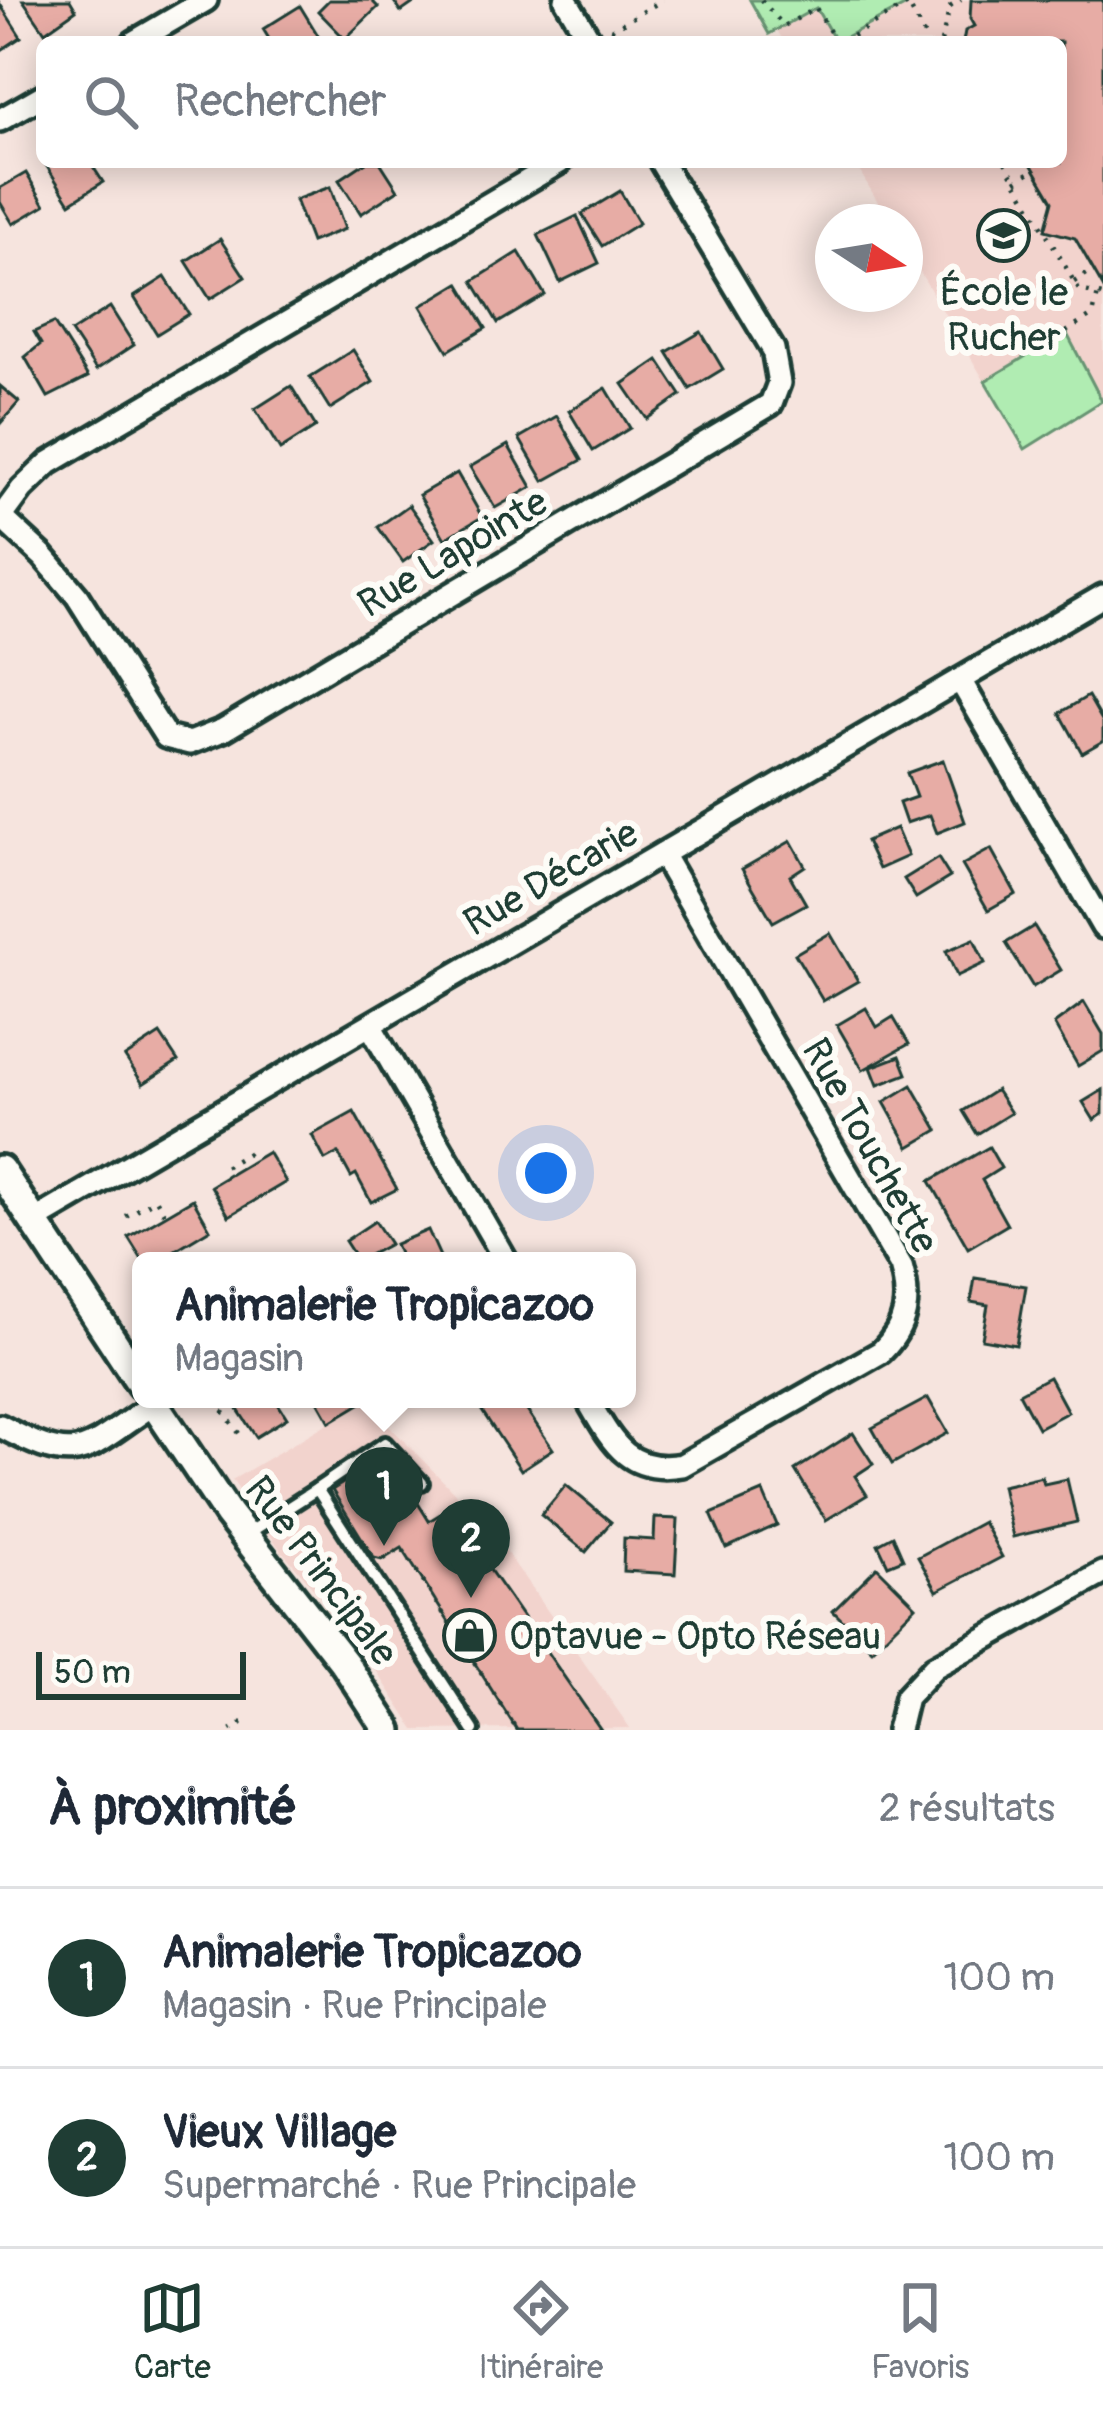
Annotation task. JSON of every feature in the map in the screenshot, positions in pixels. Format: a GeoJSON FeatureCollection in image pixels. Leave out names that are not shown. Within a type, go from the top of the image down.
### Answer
{"type":"FeatureCollection","features":[{"type":"Feature","properties":{"kind":"street"},"geometry":{"type":"LineString","coordinates":[[144,36],[206,0]]}},
{"type":"Feature","properties":{"kind":"street"},"geometry":{"type":"LineString","coordinates":[[566,0],[596,36]]}},
{"type":"Feature","properties":{"kind":"street"},"geometry":{"type":"LineString","coordinates":[[0,120],[36,99]]}},
{"type":"Feature","properties":{"kind":"street"},"geometry":{"type":"LineString","coordinates":[[1,518],[49,463],[550,168]]}},
{"type":"Feature","properties":{"kind":"street","name":"Rue Lapointe"},"geometry":{"type":"LineString","coordinates":[[1,518],[44,556],[77,596],[166,737],[190,743],[205,740],[771,404],[779,382],[772,349],[665,168]]}},
{"type":"Feature","properties":{"kind":"street","name":"Rue Décarie"},"geometry":{"type":"LineString","coordinates":[[34,1221],[1103,596]]}},
{"type":"Feature","properties":{"kind":"street"},"geometry":{"type":"LineString","coordinates":[[960,680],[1103,928]]}},
{"type":"Feature","properties":{"kind":"street","name":"Rue Touchette"},"geometry":{"type":"LineString","coordinates":[[593,1408],[621,1452],[651,1467],[682,1465],[881,1352],[894,1339],[908,1305],[901,1266],[662,854]]}},
{"type":"Feature","properties":{"kind":"street"},"geometry":{"type":"LineString","coordinates":[[370,1025],[501,1252]]}},
{"type":"Feature","properties":{"kind":"street","name":"Rue Principale"},"geometry":{"type":"LineString","coordinates":[[0,1170],[132,1370]]}},
{"type":"Feature","properties":{"kind":"street"},"geometry":{"type":"LineString","coordinates":[[0,1426],[50,1451],[72,1453],[133,1408]]}},
{"type":"Feature","properties":{"kind":"street","name":"Rue Principale"},"geometry":{"type":"LineString","coordinates":[[157,1408],[244,1536],[345,1664],[388,1730]]}},
{"type":"Feature","properties":{"kind":"street"},"geometry":{"type":"LineString","coordinates":[[898,1730],[906,1697],[934,1667],[1103,1573]]}},
{"type":"Feature","properties":{"kind":"lane"},"geometry":{"type":"LineString","coordinates":[[244,1536],[386,1443],[422,1483]]}},
{"type":"Feature","properties":{"kind":"lane"},"geometry":{"type":"LineString","coordinates":[[317,1489],[473,1730]]}},
{"type":"Feature","properties":{"kind":"path"},"geometry":{"type":"LineString","coordinates":[[601,36],[663,0]]}},
{"type":"Feature","properties":{"kind":"path"},"geometry":{"type":"LineString","coordinates":[[760,0],[784,26],[816,8],[835,36]]}},
{"type":"Feature","properties":{"kind":"path"},"geometry":{"type":"LineString","coordinates":[[943,36],[950,7],[961,0]]}},
{"type":"Feature","properties":{"kind":"path"},"geometry":{"type":"LineString","coordinates":[[850,36],[911,2],[925,36]]}},
{"type":"Feature","properties":{"kind":"path"},"geometry":{"type":"LineString","coordinates":[[1008,168],[1079,290],[1101,295],[1093,315],[1066,332]]}},
{"type":"Feature","properties":{"kind":"path"},"geometry":{"type":"LineString","coordinates":[[1016,181],[1034,170]]}},
{"type":"Feature","properties":{"kind":"path"},"geometry":{"type":"LineString","coordinates":[[1074,282],[1094,270]]}},
{"type":"Feature","properties":{"kind":"path"},"geometry":{"type":"LineString","coordinates":[[228,1176],[223,1168],[253,1150]]}},
{"type":"Feature","properties":{"kind":"path"},"geometry":{"type":"LineString","coordinates":[[126,1216],[156,1199],[165,1215]]}},
{"type":"Feature","properties":{"kind":"path"},"geometry":{"type":"LineString","coordinates":[[230,1408],[224,1412],[243,1439]]}},
{"type":"Feature","properties":{"kind":"path"},"geometry":{"type":"LineString","coordinates":[[391,1555],[402,1548],[518,1730]]}},
{"type":"Feature","properties":{"kind":"path"},"geometry":{"type":"LineString","coordinates":[[230,1730],[250,1718]]}},
{"type":"Feature","properties":{"kind":"shaded area","name":"École le Rucher"},"geometry":{"type":"Polygon","coordinates":[[[829,0],[1103,0],[1103,401],[1025,449],[923,277],[923,204],[879,204],[858,168],[1067,168],[1067,36],[780,36],[777,30],[829,0]]]}},
{"type":"Feature","properties":{"kind":"shaded area"},"geometry":{"type":"Polygon","coordinates":[[[353,1408],[372,1408],[490,1529],[630,1728],[415,1730],[353,1635],[277,1545],[232,1480],[353,1408]]]}},
{"type":"Feature","properties":{"kind":"green space"},"geometry":{"type":"Polygon","coordinates":[[[750,0],[906,0],[908,4],[847,36],[832,36],[816,8],[769,34],[750,0]]]}},
{"type":"Feature","properties":{"kind":"green space"},"geometry":{"type":"Polygon","coordinates":[[[1066,332],[1102,401],[1025,449],[985,381],[1066,332]]]}},
{"type":"Feature","properties":{"kind":"building"},"geometry":{"type":"Polygon","coordinates":[[[23,0],[70,0],[76,10],[45,32],[23,0]]]}},
{"type":"Feature","properties":{"kind":"building"},"geometry":{"type":"Polygon","coordinates":[[[329,0],[371,0],[378,7],[348,36],[342,36],[318,11],[329,0]]]}},
{"type":"Feature","properties":{"kind":"building"},"geometry":{"type":"Polygon","coordinates":[[[393,0],[418,0],[401,12],[393,0]]]}},
{"type":"Feature","properties":{"kind":"building"},"geometry":{"type":"Polygon","coordinates":[[[971,0],[1103,0],[1103,287],[1075,238],[1045,230],[1053,201],[1034,168],[1067,168],[1067,36],[964,36],[974,26],[971,0]]]}},
{"type":"Feature","properties":{"kind":"building"},"geometry":{"type":"Polygon","coordinates":[[[0,4],[21,37],[0,51],[0,4]]]}},
{"type":"Feature","properties":{"kind":"building"},"geometry":{"type":"Polygon","coordinates":[[[300,6],[318,36],[267,36],[263,29],[300,6]]]}},
{"type":"Feature","properties":{"kind":"building"},"geometry":{"type":"Polygon","coordinates":[[[48,168],[94,168],[103,182],[70,203],[48,168]]]}},
{"type":"Feature","properties":{"kind":"building"},"geometry":{"type":"Polygon","coordinates":[[[357,168],[384,168],[398,190],[361,214],[339,180],[357,168]]]}},
{"type":"Feature","properties":{"kind":"building"},"geometry":{"type":"Polygon","coordinates":[[[26,173],[45,205],[13,224],[0,202],[0,188],[26,173]]]}},
{"type":"Feature","properties":{"kind":"building"},"geometry":{"type":"Polygon","coordinates":[[[330,187],[345,229],[311,242],[295,200],[330,187]]]}},
{"type":"Feature","properties":{"kind":"building"},"geometry":{"type":"Polygon","coordinates":[[[620,191],[639,223],[602,246],[582,214],[620,191]]]}},
{"type":"Feature","properties":{"kind":"building"},"geometry":{"type":"Polygon","coordinates":[[[577,216],[599,263],[560,282],[538,235],[577,216]]]}},
{"type":"Feature","properties":{"kind":"building"},"geometry":{"type":"Polygon","coordinates":[[[220,239],[245,277],[210,299],[186,261],[220,239]]]}},
{"type":"Feature","properties":{"kind":"building"},"geometry":{"type":"Polygon","coordinates":[[[519,252],[545,295],[498,323],[473,281],[519,252]]]}},
{"type":"Feature","properties":{"kind":"building"},"geometry":{"type":"Polygon","coordinates":[[[165,277],[189,314],[157,334],[134,297],[165,277]]]}},
{"type":"Feature","properties":{"kind":"building"},"geometry":{"type":"Polygon","coordinates":[[[459,283],[486,328],[448,351],[421,306],[459,283]]]}},
{"type":"Feature","properties":{"kind":"building"},"geometry":{"type":"Polygon","coordinates":[[[110,307],[134,345],[96,370],[71,332],[110,307]]]}},
{"type":"Feature","properties":{"kind":"building"},"geometry":{"type":"Polygon","coordinates":[[[54,323],[88,377],[48,397],[25,357],[41,344],[34,332],[54,323]]]}},
{"type":"Feature","properties":{"kind":"building"},"geometry":{"type":"Polygon","coordinates":[[[701,332],[723,369],[690,389],[667,352],[701,332]]]}},
{"type":"Feature","properties":{"kind":"building"},"geometry":{"type":"Polygon","coordinates":[[[353,350],[373,382],[330,409],[310,377],[353,350]]]}},
{"type":"Feature","properties":{"kind":"building"},"geometry":{"type":"Polygon","coordinates":[[[658,360],[681,395],[647,419],[623,384],[658,360]]]}},
{"type":"Feature","properties":{"kind":"building"},"geometry":{"type":"Polygon","coordinates":[[[0,386],[19,402],[0,424],[0,386]]]}},
{"type":"Feature","properties":{"kind":"building"},"geometry":{"type":"Polygon","coordinates":[[[291,386],[316,427],[280,450],[255,409],[291,386]]]}},
{"type":"Feature","properties":{"kind":"building"},"geometry":{"type":"Polygon","coordinates":[[[606,388],[630,428],[593,451],[569,411],[606,388]]]}},
{"type":"Feature","properties":{"kind":"building"},"geometry":{"type":"Polygon","coordinates":[[[557,416],[582,460],[544,481],[519,438],[557,416]]]}},
{"type":"Feature","properties":{"kind":"building"},"geometry":{"type":"Polygon","coordinates":[[[508,445],[532,487],[495,508],[470,467],[508,445]]]}},
{"type":"Feature","properties":{"kind":"building"},"geometry":{"type":"Polygon","coordinates":[[[457,473],[482,517],[445,539],[419,495],[457,473]]]}},
{"type":"Feature","properties":{"kind":"building"},"geometry":{"type":"Polygon","coordinates":[[[409,505],[434,540],[403,562],[378,527],[409,505]]]}},
{"type":"Feature","properties":{"kind":"building"},"geometry":{"type":"Polygon","coordinates":[[[1088,696],[1103,722],[1103,741],[1082,753],[1060,713],[1088,696]]]}},
{"type":"Feature","properties":{"kind":"building"},"geometry":{"type":"Polygon","coordinates":[[[943,760],[965,822],[937,833],[930,815],[906,823],[899,803],[916,797],[907,773],[943,760]]]}},
{"type":"Feature","properties":{"kind":"building"},"geometry":{"type":"Polygon","coordinates":[[[896,828],[908,856],[879,869],[866,841],[896,828]]]}},
{"type":"Feature","properties":{"kind":"building"},"geometry":{"type":"Polygon","coordinates":[[[791,841],[805,866],[790,876],[806,904],[773,922],[742,869],[791,841]]]}},
{"type":"Feature","properties":{"kind":"building"},"geometry":{"type":"Polygon","coordinates":[[[991,849],[1016,894],[988,910],[962,865],[991,849]]]}},
{"type":"Feature","properties":{"kind":"building"},"geometry":{"type":"Polygon","coordinates":[[[938,858],[950,877],[916,898],[904,879],[938,858]]]}},
{"type":"Feature","properties":{"kind":"building"},"geometry":{"type":"Polygon","coordinates":[[[1034,926],[1061,970],[1033,987],[1006,943],[1034,926]]]}},
{"type":"Feature","properties":{"kind":"building"},"geometry":{"type":"Polygon","coordinates":[[[830,933],[858,981],[823,1001],[795,954],[830,933]]]}},
{"type":"Feature","properties":{"kind":"building"},"geometry":{"type":"Polygon","coordinates":[[[974,939],[985,963],[957,976],[946,951],[974,939]]]}},
{"type":"Feature","properties":{"kind":"building"},"geometry":{"type":"Polygon","coordinates":[[[1084,1002],[1103,1034],[1103,1051],[1078,1066],[1054,1024],[1084,1002]]]}},
{"type":"Feature","properties":{"kind":"building"},"geometry":{"type":"Polygon","coordinates":[[[866,1008],[877,1027],[893,1017],[909,1044],[863,1070],[837,1025],[866,1008]]]}},
{"type":"Feature","properties":{"kind":"building"},"geometry":{"type":"Polygon","coordinates":[[[160,1034],[178,1061],[143,1084],[125,1057],[160,1034]]]}},
{"type":"Feature","properties":{"kind":"building"},"geometry":{"type":"Polygon","coordinates":[[[900,1056],[907,1074],[878,1085],[871,1067],[900,1056]]]}},
{"type":"Feature","properties":{"kind":"building"},"geometry":{"type":"Polygon","coordinates":[[[912,1085],[938,1130],[909,1147],[884,1102],[912,1085]]]}},
{"type":"Feature","properties":{"kind":"building"},"geometry":{"type":"Polygon","coordinates":[[[996,1090],[1011,1113],[977,1134],[963,1111],[996,1090]]]}},
{"type":"Feature","properties":{"kind":"building"},"geometry":{"type":"Polygon","coordinates":[[[1103,1090],[1103,1114],[1094,1120],[1083,1102],[1103,1090]]]}},
{"type":"Feature","properties":{"kind":"building"},"geometry":{"type":"Polygon","coordinates":[[[354,1112],[397,1189],[371,1202],[338,1153],[325,1160],[312,1135],[354,1112]]]}},
{"type":"Feature","properties":{"kind":"building"},"geometry":{"type":"Polygon","coordinates":[[[989,1147],[1001,1168],[982,1180],[1007,1225],[968,1248],[930,1181],[989,1147]]]}},
{"type":"Feature","properties":{"kind":"building"},"geometry":{"type":"Polygon","coordinates":[[[268,1152],[286,1182],[229,1216],[211,1186],[268,1152]]]}},
{"type":"Feature","properties":{"kind":"building"},"geometry":{"type":"Polygon","coordinates":[[[193,1199],[210,1229],[172,1252],[137,1252],[128,1237],[193,1199]]]}},
{"type":"Feature","properties":{"kind":"building"},"geometry":{"type":"Polygon","coordinates":[[[375,1221],[390,1244],[375,1252],[352,1252],[345,1241],[375,1221]]]}},
{"type":"Feature","properties":{"kind":"building"},"geometry":{"type":"Polygon","coordinates":[[[428,1230],[438,1252],[398,1252],[395,1244],[428,1230]]]}},
{"type":"Feature","properties":{"kind":"building"},"geometry":{"type":"Polygon","coordinates":[[[975,1278],[1026,1286],[1016,1345],[982,1339],[988,1305],[971,1302],[975,1278]]]}},
{"type":"Feature","properties":{"kind":"building"},"geometry":{"type":"Polygon","coordinates":[[[1049,1377],[1068,1412],[1038,1428],[1019,1393],[1049,1377]]]}},
{"type":"Feature","properties":{"kind":"building"},"geometry":{"type":"Polygon","coordinates":[[[928,1398],[948,1433],[892,1464],[872,1428],[928,1398]]]}},
{"type":"Feature","properties":{"kind":"building"},"geometry":{"type":"Polygon","coordinates":[[[237,1408],[281,1408],[287,1418],[256,1437],[237,1408]]]}},
{"type":"Feature","properties":{"kind":"building"},"geometry":{"type":"Polygon","coordinates":[[[322,1408],[353,1408],[330,1422],[322,1408]]]}},
{"type":"Feature","properties":{"kind":"building"},"geometry":{"type":"Polygon","coordinates":[[[525,1408],[553,1449],[521,1470],[482,1411],[525,1408]]]}},
{"type":"Feature","properties":{"kind":"building"},"geometry":{"type":"Polygon","coordinates":[[[853,1433],[873,1464],[855,1476],[867,1495],[826,1520],[795,1470],[853,1433]]]}},
{"type":"Feature","properties":{"kind":"building"},"geometry":{"type":"Polygon","coordinates":[[[388,1455],[429,1521],[442,1513],[458,1539],[465,1534],[601,1730],[517,1730],[402,1548],[382,1560],[374,1558],[332,1490],[388,1455]]]}},
{"type":"Feature","properties":{"kind":"building"},"geometry":{"type":"Polygon","coordinates":[[[1042,1477],[1044,1484],[1067,1479],[1077,1522],[1013,1537],[1002,1486],[1042,1477]]]}},
{"type":"Feature","properties":{"kind":"building"},"geometry":{"type":"Polygon","coordinates":[[[566,1485],[611,1522],[586,1552],[541,1515],[566,1485]]]}},
{"type":"Feature","properties":{"kind":"building"},"geometry":{"type":"Polygon","coordinates":[[[763,1492],[777,1525],[726,1548],[711,1514],[763,1492]]]}},
{"type":"Feature","properties":{"kind":"building"},"geometry":{"type":"Polygon","coordinates":[[[655,1518],[678,1519],[675,1574],[623,1571],[624,1538],[654,1540],[655,1518]]]}},
{"type":"Feature","properties":{"kind":"building"},"geometry":{"type":"Polygon","coordinates":[[[983,1522],[1002,1557],[937,1591],[918,1557],[983,1522]]]}},
{"type":"Feature","properties":{"kind":"building"},"geometry":{"type":"Polygon","coordinates":[[[893,1536],[903,1559],[888,1565],[878,1544],[893,1536]]]}},
{"type":"Feature","properties":{"kind":"building"},"geometry":{"type":"Polygon","coordinates":[[[877,1567],[916,1606],[872,1650],[833,1611],[877,1567]]]}},
{"type":"Feature","properties":{"kind":"place","name":"École le Rucher"},"geometry":{"type":"Point","coordinates":[1004,235]}},
{"type":"Feature","properties":{"kind":"place","name":"Animalerie Tropicazoo"},"geometry":{"type":"Point","coordinates":[384,1546]}},
{"type":"Feature","properties":{"kind":"place","name":"Vieux Village"},"geometry":{"type":"Point","coordinates":[471,1598]}},
{"type":"Feature","properties":{"kind":"place","name":"Optavue - Opto Réseau"},"geometry":{"type":"Point","coordinates":[470,1636]}}]}
